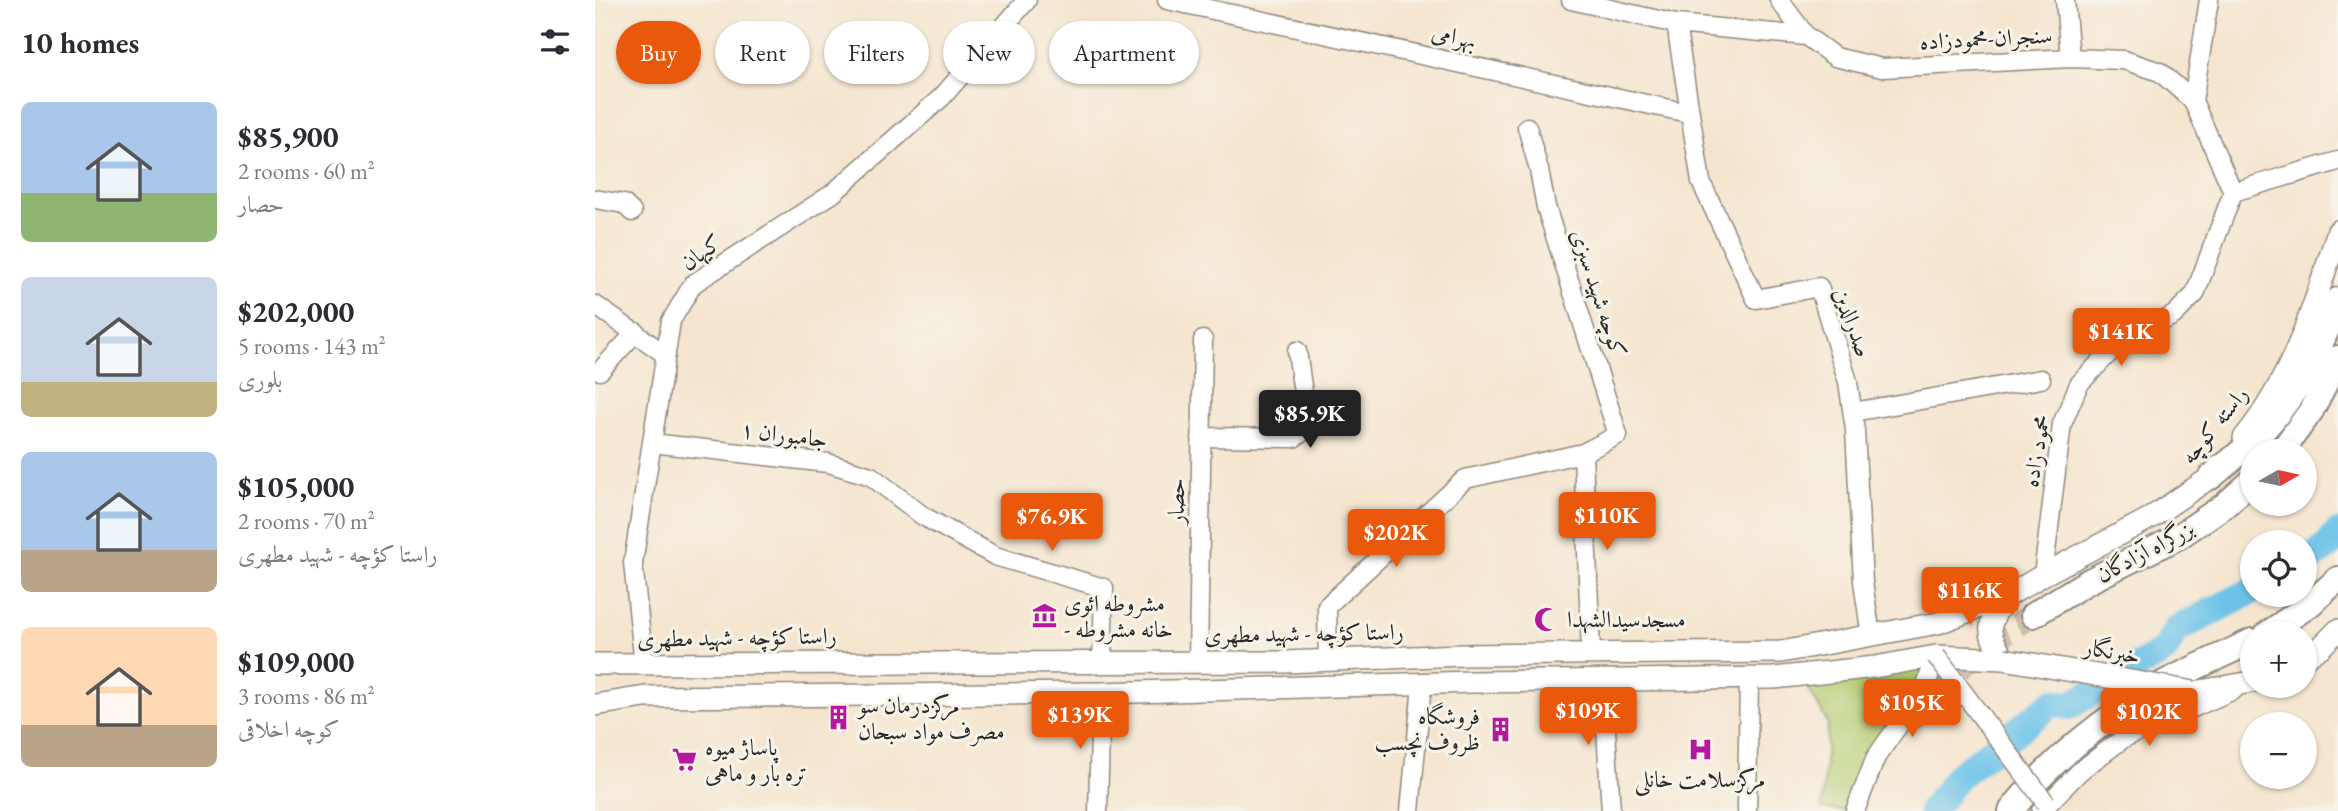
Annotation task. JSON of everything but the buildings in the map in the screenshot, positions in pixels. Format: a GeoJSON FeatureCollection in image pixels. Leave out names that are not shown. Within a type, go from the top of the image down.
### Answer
{"type":"FeatureCollection","features":[{"type":"Feature","properties":{"kind":"highway"},"geometry":{"type":"LineString","coordinates":[[2211,477],[2255,439],[2278,414],[2308,369],[2338,300]]}},
{"type":"Feature","properties":{"kind":"highway"},"geometry":{"type":"LineString","coordinates":[[2291,439],[2311,411],[2338,358]]}},
{"type":"Feature","properties":{"kind":"highway","name":"بزرگراه آزادگان"},"geometry":{"type":"LineString","coordinates":[[2033,615],[2087,582],[2178,537],[2240,492]]}},
{"type":"Feature","properties":{"kind":"highway"},"geometry":{"type":"LineString","coordinates":[[2285,621],[2338,579]]}},
{"type":"Feature","properties":{"kind":"highway"},"geometry":{"type":"LineString","coordinates":[[2011,811],[2060,760],[2115,714],[2165,683],[2240,647]]}},
{"type":"Feature","properties":{"kind":"main road","name":"راسته کوچه"},"geometry":{"type":"LineString","coordinates":[[2006,597],[2152,517],[2211,477],[2256,423],[2283,376],[2310,320],[2338,231]]}},
{"type":"Feature","properties":{"kind":"main road","name":"راستا کؤچه - شهید مطهری"},"geometry":{"type":"LineString","coordinates":[[605,664],[1102,663],[1773,652],[1929,625],[2006,597]]}},
{"type":"Feature","properties":{"kind":"main road"},"geometry":{"type":"LineString","coordinates":[[2004,660],[1991,640],[1991,621],[2006,597]]}},
{"type":"Feature","properties":{"kind":"main road"},"geometry":{"type":"LineString","coordinates":[[605,664],[608,670],[603,704],[645,697],[1101,693],[1774,678],[1875,667],[1936,656],[1947,646],[1948,638],[1942,629],[1929,625]]}},
{"type":"Feature","properties":{"kind":"main road"},"geometry":{"type":"LineString","coordinates":[[2321,650],[2338,630]]}},
{"type":"Feature","properties":{"kind":"main road"},"geometry":{"type":"LineString","coordinates":[[1871,636],[1875,667]]}},
{"type":"Feature","properties":{"kind":"main road"},"geometry":{"type":"LineString","coordinates":[[1773,652],[1774,678]]}},
{"type":"Feature","properties":{"kind":"main road","name":"خبرنگار"},"geometry":{"type":"LineString","coordinates":[[1936,656],[2004,660],[2194,692],[2240,684]]}},
{"type":"Feature","properties":{"kind":"main road"},"geometry":{"type":"LineString","coordinates":[[1101,693],[1102,663]]}},
{"type":"Feature","properties":{"kind":"street","name":"کیهان"},"geometry":{"type":"LineString","coordinates":[[644,665],[633,563],[671,321],[693,284],[831,194],[942,97],[1027,0]]}},
{"type":"Feature","properties":{"kind":"street","name":"بهرامی"},"geometry":{"type":"LineString","coordinates":[[1167,0],[1688,113]]}},
{"type":"Feature","properties":{"kind":"street"},"geometry":{"type":"LineString","coordinates":[[1571,0],[1676,24],[1806,36]]}},
{"type":"Feature","properties":{"kind":"street"},"geometry":{"type":"LineString","coordinates":[[1779,0],[1806,36]]}},
{"type":"Feature","properties":{"kind":"street"},"geometry":{"type":"LineString","coordinates":[[1795,0],[1806,36]]}},
{"type":"Feature","properties":{"kind":"street"},"geometry":{"type":"LineString","coordinates":[[2065,0],[2070,58]]}},
{"type":"Feature","properties":{"kind":"street"},"geometry":{"type":"LineString","coordinates":[[2193,101],[2209,0]]}},
{"type":"Feature","properties":{"kind":"street","name":"صدرالدین"},"geometry":{"type":"LineString","coordinates":[[1676,24],[1701,183],[1756,299],[1819,287],[1848,382],[1853,412],[1863,582],[1871,636]]}},
{"type":"Feature","properties":{"kind":"street","name":"سنجران-محمودزاده"},"geometry":{"type":"LineString","coordinates":[[1806,36],[1835,57],[1882,68],[2070,58],[2124,60],[2160,72],[2193,101],[2233,192]]}},
{"type":"Feature","properties":{"kind":"street","name":"کوچه شهید سبزی"},"geometry":{"type":"LineString","coordinates":[[1328,660],[1327,606],[1465,479],[1583,453],[1618,435],[1546,207],[1527,127]]}},
{"type":"Feature","properties":{"kind":"street"},"geometry":{"type":"LineString","coordinates":[[2233,192],[2338,161]]}},
{"type":"Feature","properties":{"kind":"street","name":"محمود زاده"},"geometry":{"type":"LineString","coordinates":[[2043,575],[2061,424],[2079,384],[2116,346],[2174,315],[2195,294],[2233,192]]}},
{"type":"Feature","properties":{"kind":"street"},"geometry":{"type":"LineString","coordinates":[[595,199],[624,204],[632,212]]}},
{"type":"Feature","properties":{"kind":"street"},"geometry":{"type":"LineString","coordinates":[[595,305],[666,355]]}},
{"type":"Feature","properties":{"kind":"street"},"geometry":{"type":"LineString","coordinates":[[600,372],[636,332]]}},
{"type":"Feature","properties":{"kind":"street","name":"حصار"},"geometry":{"type":"LineString","coordinates":[[1198,662],[1203,340]]}},
{"type":"Feature","properties":{"kind":"street"},"geometry":{"type":"LineString","coordinates":[[1201,437],[1294,438],[1308,428],[1297,351]]}},
{"type":"Feature","properties":{"kind":"street"},"geometry":{"type":"LineString","coordinates":[[1853,412],[2041,379]]}},
{"type":"Feature","properties":{"kind":"street","name":"جامبوران ۱"},"geometry":{"type":"LineString","coordinates":[[652,443],[828,463],[871,477],[923,516],[995,556],[1104,588],[1102,663]]}},
{"type":"Feature","properties":{"kind":"street"},"geometry":{"type":"LineString","coordinates":[[1583,453],[1591,654]]}},
{"type":"Feature","properties":{"kind":"street"},"geometry":{"type":"LineString","coordinates":[[1936,656],[2044,807],[2080,771],[2124,738],[2240,687]]}},
{"type":"Feature","properties":{"kind":"street"},"geometry":{"type":"LineString","coordinates":[[1855,811],[1876,757],[1925,688],[1936,656]]}},
{"type":"Feature","properties":{"kind":"street"},"geometry":{"type":"LineString","coordinates":[[1747,811],[1749,678]]}},
{"type":"Feature","properties":{"kind":"street"},"geometry":{"type":"LineString","coordinates":[[1603,681],[1611,811]]}},
{"type":"Feature","properties":{"kind":"street"},"geometry":{"type":"LineString","coordinates":[[1410,811],[1422,685]]}},
{"type":"Feature","properties":{"kind":"street"},"geometry":{"type":"LineString","coordinates":[[1098,811],[1101,693]]}},
{"type":"Feature","properties":{"kind":"green space"},"geometry":{"type":"Polygon","coordinates":[[[1925,664],[1849,811],[1822,809],[1828,723],[1806,685],[1925,664]]]}},
{"type":"Feature","properties":{"kind":"waterway"},"geometry":{"type":"LineString","coordinates":[[2317,554],[2329,545],[2338,533]]}},
{"type":"Feature","properties":{"kind":"waterway"},"geometry":{"type":"LineString","coordinates":[[1932,811],[1958,776],[2054,702],[2069,706],[2164,651],[2177,629],[2240,597]]}},
{"type":"Feature","properties":{"kind":"tunnel"},"geometry":{"type":"LineString","coordinates":[[1910,721],[1951,676],[1982,650],[2033,615]]}},
{"type":"Feature","properties":{"kind":"place","name":"مشروطه ائوی - خانه مشروطه"},"geometry":{"type":"Point","coordinates":[1044,616]}},
{"type":"Feature","properties":{"kind":"place","name":"مسجدسیدالشهدا"},"geometry":{"type":"Point","coordinates":[1547,619]}},
{"type":"Feature","properties":{"kind":"place","name":"مرکزدرمان سو مصرف مواد سبحان"},"geometry":{"type":"Point","coordinates":[838,718]}},
{"type":"Feature","properties":{"kind":"place","name":"فروشگاه ظروف نچسب"},"geometry":{"type":"Point","coordinates":[1500,729]}},
{"type":"Feature","properties":{"kind":"place","name":"مرکزسلامت خانلی"},"geometry":{"type":"Point","coordinates":[1700,749]}},
{"type":"Feature","properties":{"kind":"place","name":"پاساژ میوه تره بار و ماهی"},"geometry":{"type":"Point","coordinates":[685,760]}}]}
